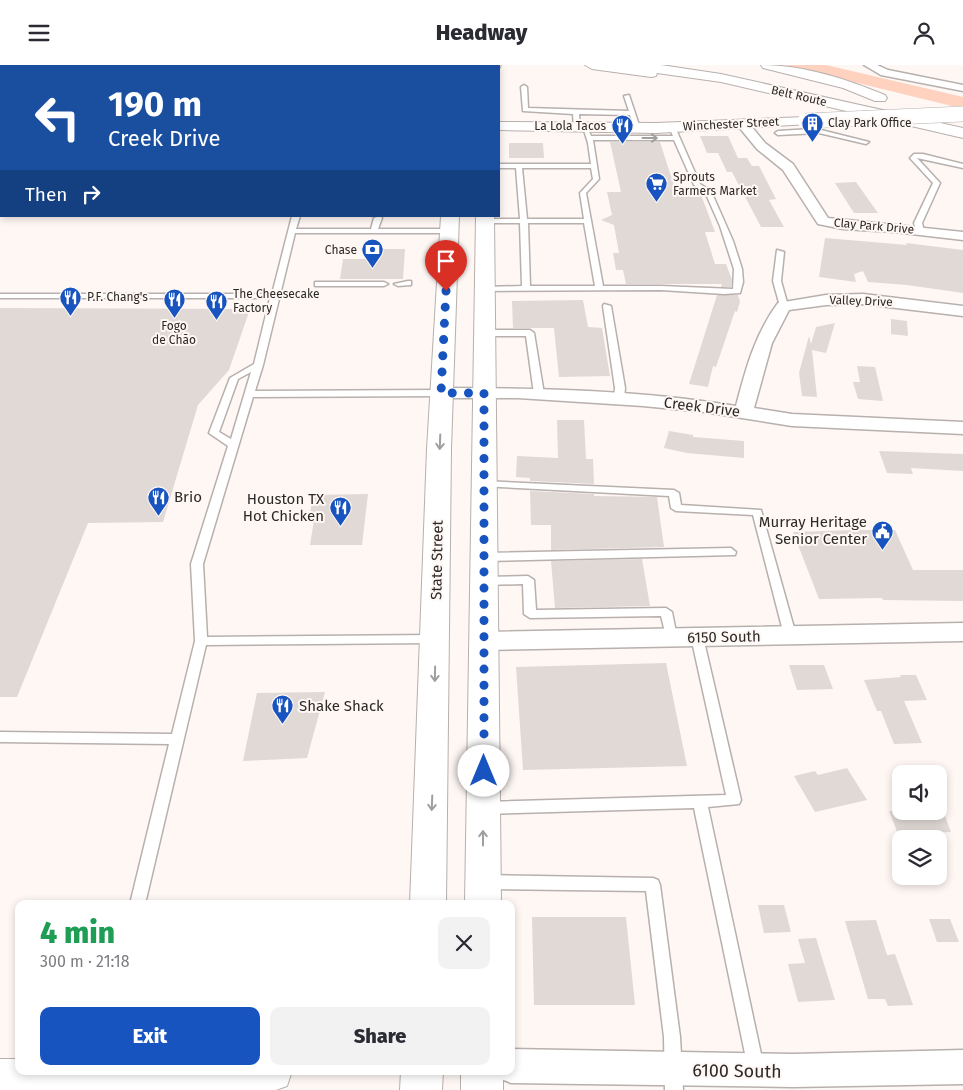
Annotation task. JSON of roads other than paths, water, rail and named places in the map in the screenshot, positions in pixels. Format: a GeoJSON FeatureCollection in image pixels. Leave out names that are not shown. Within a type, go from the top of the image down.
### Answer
{"type":"FeatureCollection","features":[{"type":"Feature","properties":{"kind":"main road"},"geometry":{"type":"LineString","coordinates":[[592,65],[711,82],[822,101]]}},
{"type":"Feature","properties":{"kind":"main road","name":"Belt Route"},"geometry":{"type":"LineString","coordinates":[[634,65],[721,78],[963,133]]}},
{"type":"Feature","properties":{"kind":"main road","name":"Belt Route"},"geometry":{"type":"LineString","coordinates":[[715,65],[799,80],[963,115]]}},
{"type":"Feature","properties":{"kind":"main road"},"geometry":{"type":"LineString","coordinates":[[768,65],[848,85],[890,100]]}},
{"type":"Feature","properties":{"kind":"main road","name":"Winchester Street"},"geometry":{"type":"LineString","coordinates":[[500,126],[583,131],[637,128],[674,133],[742,124],[963,115]]}},
{"type":"Feature","properties":{"kind":"main road"},"geometry":{"type":"LineString","coordinates":[[483,893],[485,219]]}},
{"type":"Feature","properties":{"kind":"main road","name":"State Street"},"geometry":{"type":"LineString","coordinates":[[428,900],[441,393],[450,224]]}},
{"type":"Feature","properties":{"kind":"main road"},"geometry":{"type":"LineString","coordinates":[[0,1080],[79,1075]]}},
{"type":"Feature","properties":{"kind":"main road"},"geometry":{"type":"LineString","coordinates":[[421,1090],[422,1075]]}},
{"type":"Feature","properties":{"kind":"main road"},"geometry":{"type":"LineString","coordinates":[[482,1075],[482,1090]]}},
{"type":"Feature","properties":{"kind":"street"},"geometry":{"type":"LineString","coordinates":[[869,65],[885,73],[963,88]]}},
{"type":"Feature","properties":{"kind":"street","name":"Clay Park Drive"},"geometry":{"type":"LineString","coordinates":[[742,124],[761,146],[788,167],[823,221],[843,225],[963,236]]}},
{"type":"Feature","properties":{"kind":"street","name":"Valley Drive"},"geometry":{"type":"LineString","coordinates":[[784,306],[826,300],[863,299],[963,311]]}},
{"type":"Feature","properties":{"kind":"street"},"geometry":{"type":"LineString","coordinates":[[744,412],[766,334],[773,319],[784,306]]}},
{"type":"Feature","properties":{"kind":"street","name":"Creek Drive"},"geometry":{"type":"LineString","coordinates":[[441,393],[539,394],[619,399],[704,406],[792,420],[963,428]]}},
{"type":"Feature","properties":{"kind":"street","name":"6150 South"},"geometry":{"type":"LineString","coordinates":[[484,641],[963,632]]}},
{"type":"Feature","properties":{"kind":"street","name":"6100 South"},"geometry":{"type":"LineString","coordinates":[[515,1067],[673,1080],[757,1072],[872,1071],[963,1067]]}},
{"type":"Feature","properties":{"kind":"lane"},"geometry":{"type":"LineString","coordinates":[[524,87],[525,110],[633,113]]}},
{"type":"Feature","properties":{"kind":"lane"},"geometry":{"type":"LineString","coordinates":[[627,96],[637,128]]}},
{"type":"Feature","properties":{"kind":"lane"},"geometry":{"type":"LineString","coordinates":[[576,112],[595,166],[596,179],[583,191],[599,288]]}},
{"type":"Feature","properties":{"kind":"lane"},"geometry":{"type":"LineString","coordinates":[[804,121],[820,131]]}},
{"type":"Feature","properties":{"kind":"lane"},"geometry":{"type":"LineString","coordinates":[[484,289],[660,288],[724,292],[738,291],[740,285],[738,265],[708,191],[697,185],[674,133],[583,131]]}},
{"type":"Feature","properties":{"kind":"lane"},"geometry":{"type":"LineString","coordinates":[[778,133],[820,131],[866,142]]}},
{"type":"Feature","properties":{"kind":"lane"},"geometry":{"type":"LineString","coordinates":[[920,231],[918,223],[937,183],[913,158],[914,156],[923,156],[963,166]]}},
{"type":"Feature","properties":{"kind":"lane"},"geometry":{"type":"LineString","coordinates":[[500,166],[595,166]]}},
{"type":"Feature","properties":{"kind":"lane"},"geometry":{"type":"LineString","coordinates":[[519,166],[524,221],[526,289]]}},
{"type":"Feature","properties":{"kind":"lane"},"geometry":{"type":"LineString","coordinates":[[138,900],[201,641],[197,564],[250,394],[296,217]]}},
{"type":"Feature","properties":{"kind":"lane"},"geometry":{"type":"LineString","coordinates":[[374,231],[378,218]]}},
{"type":"Feature","properties":{"kind":"lane"},"geometry":{"type":"LineString","coordinates":[[485,219],[588,221]]}},
{"type":"Feature","properties":{"kind":"lane"},"geometry":{"type":"LineString","coordinates":[[292,231],[374,231],[450,224]]}},
{"type":"Feature","properties":{"kind":"lane"},"geometry":{"type":"LineString","coordinates":[[780,252],[777,281],[784,306]]}},
{"type":"Feature","properties":{"kind":"lane"},"geometry":{"type":"LineString","coordinates":[[318,284],[384,283]]}},
{"type":"Feature","properties":{"kind":"lane"},"geometry":{"type":"LineString","coordinates":[[398,283],[408,283]]}},
{"type":"Feature","properties":{"kind":"lane"},"geometry":{"type":"LineString","coordinates":[[0,296],[275,296]]}},
{"type":"Feature","properties":{"kind":"lane"},"geometry":{"type":"LineString","coordinates":[[607,306],[620,388],[619,399]]}},
{"type":"Feature","properties":{"kind":"lane"},"geometry":{"type":"LineString","coordinates":[[485,333],[530,333],[539,394]]}},
{"type":"Feature","properties":{"kind":"lane"},"geometry":{"type":"LineString","coordinates":[[234,445],[214,433],[234,378],[258,365]]}},
{"type":"Feature","properties":{"kind":"lane"},"geometry":{"type":"LineString","coordinates":[[250,394],[441,393]]}},
{"type":"Feature","properties":{"kind":"lane"},"geometry":{"type":"LineString","coordinates":[[484,484],[674,493],[676,508],[757,511],[790,635]]}},
{"type":"Feature","properties":{"kind":"lane"},"geometry":{"type":"LineString","coordinates":[[483,569],[732,552]]}},
{"type":"Feature","properties":{"kind":"lane"},"geometry":{"type":"LineString","coordinates":[[483,569],[528,580],[530,614],[666,612],[671,637]]}},
{"type":"Feature","properties":{"kind":"lane"},"geometry":{"type":"LineString","coordinates":[[483,808],[734,800],[697,637]]}},
{"type":"Feature","properties":{"kind":"lane"},"geometry":{"type":"LineString","coordinates":[[201,641],[436,639]]}},
{"type":"Feature","properties":{"kind":"lane"},"geometry":{"type":"LineString","coordinates":[[0,737],[177,739]]}},
{"type":"Feature","properties":{"kind":"lane"},"geometry":{"type":"LineString","coordinates":[[700,802],[757,1072]]}},
{"type":"Feature","properties":{"kind":"lane"},"geometry":{"type":"LineString","coordinates":[[483,893],[653,885],[672,1037],[673,1080]]}},
{"type":"Feature","properties":{"kind":"place","name":"Clay Park Office"},"geometry":{"type":"Point","coordinates":[812,142]}},
{"type":"Feature","properties":{"kind":"place","name":"La Lola Tacos"},"geometry":{"type":"Point","coordinates":[622,145]}},
{"type":"Feature","properties":{"kind":"place","name":"Sprouts Farmers Market"},"geometry":{"type":"Point","coordinates":[657,203]}},
{"type":"Feature","properties":{"kind":"place","name":"Chase"},"geometry":{"type":"Point","coordinates":[373,269]}},
{"type":"Feature","properties":{"kind":"place","name":"P.F. Chang's"},"geometry":{"type":"Point","coordinates":[71,316]}},
{"type":"Feature","properties":{"kind":"place","name":"Fogo de Chão"},"geometry":{"type":"Point","coordinates":[174,318]}},
{"type":"Feature","properties":{"kind":"place","name":"The Cheesecake Factory"},"geometry":{"type":"Point","coordinates":[217,320]}},
{"type":"Feature","properties":{"kind":"place","name":"Brio"},"geometry":{"type":"Point","coordinates":[158,516]}},
{"type":"Feature","properties":{"kind":"place","name":"Houston TX Hot Chicken"},"geometry":{"type":"Point","coordinates":[340,527]}},
{"type":"Feature","properties":{"kind":"place","name":"Murray Heritage Senior Center"},"geometry":{"type":"Point","coordinates":[883,550]}},
{"type":"Feature","properties":{"kind":"place","name":"Shake Shack"},"geometry":{"type":"Point","coordinates":[283,725]}}]}
